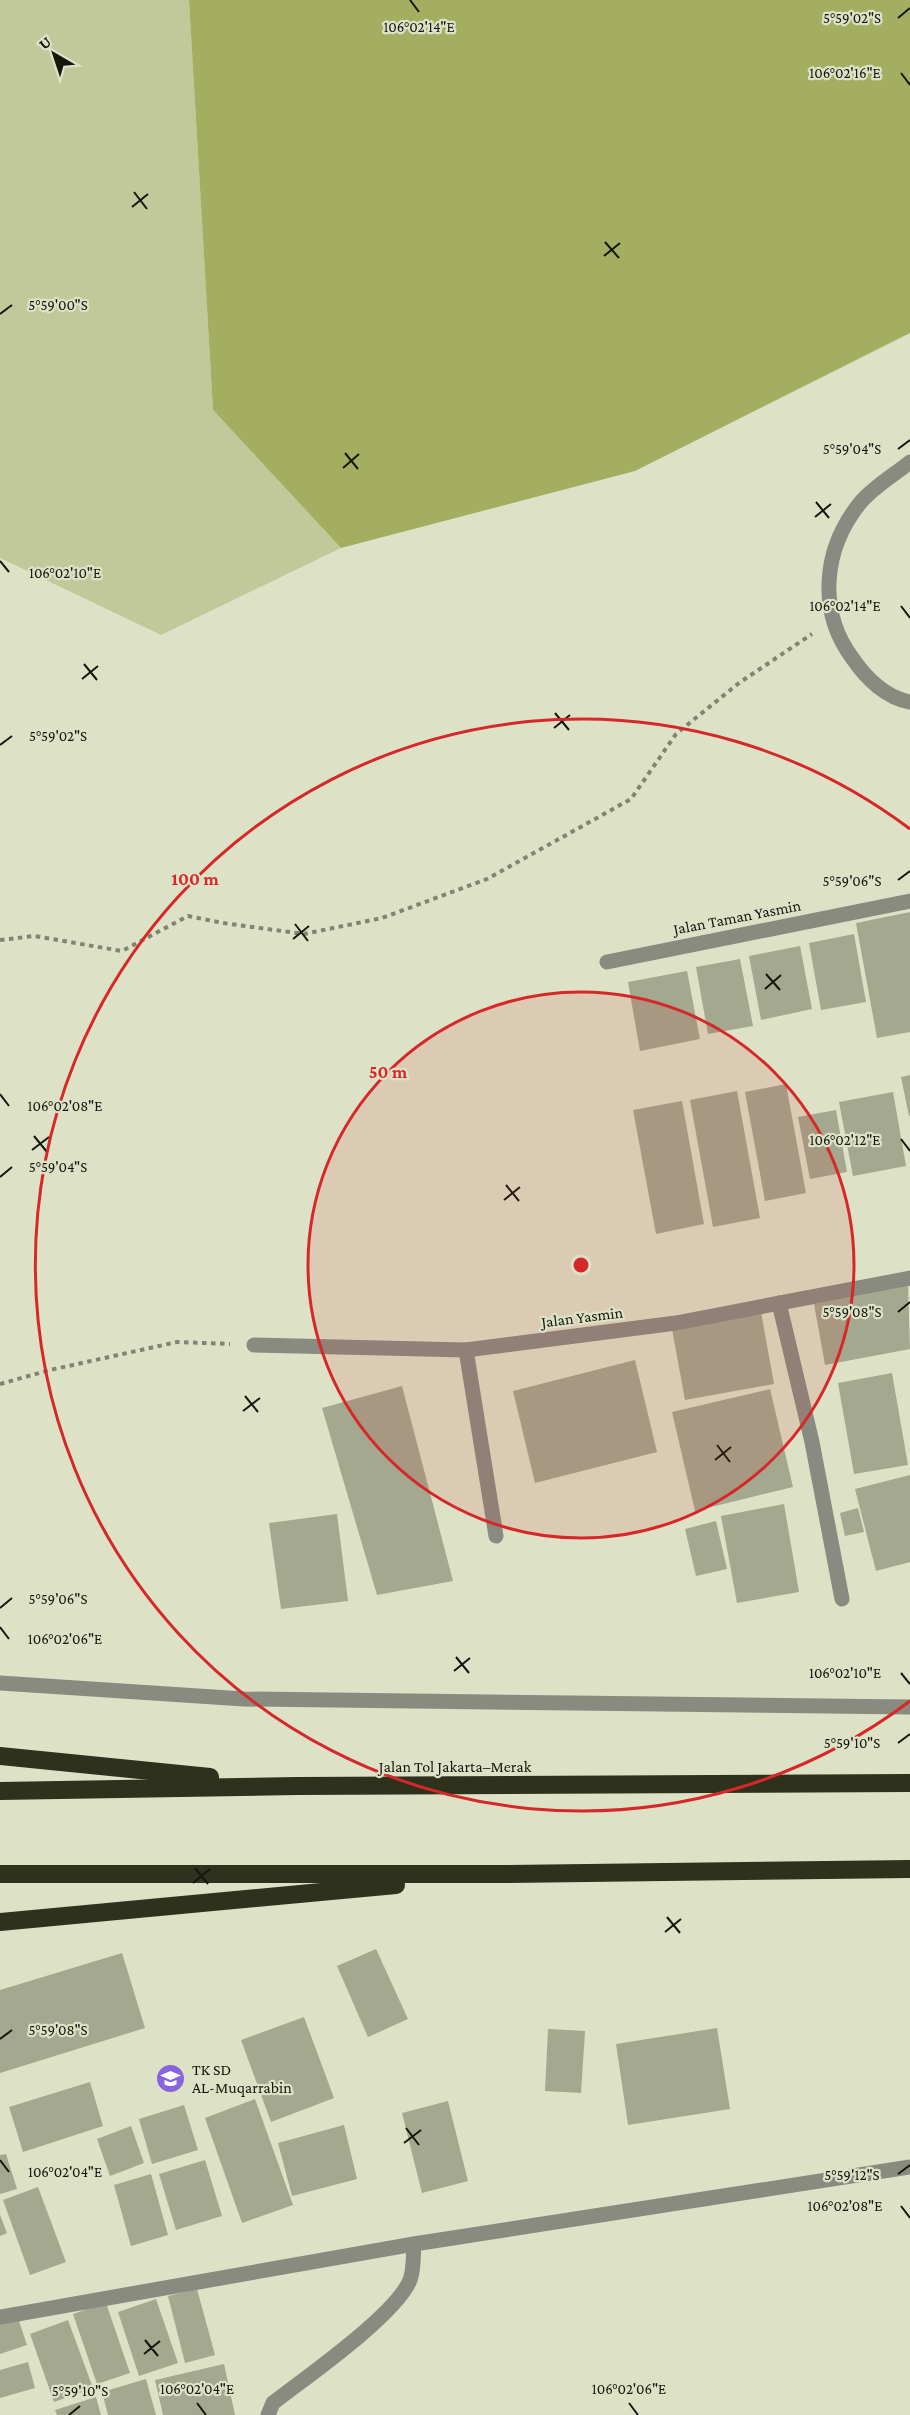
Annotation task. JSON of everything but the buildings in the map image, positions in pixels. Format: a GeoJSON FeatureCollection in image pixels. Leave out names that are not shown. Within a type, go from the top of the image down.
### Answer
{"type":"FeatureCollection","features":[{"type":"Feature","properties":{"kind":"highway"},"geometry":{"type":"LineString","coordinates":[[0,1756],[297,1786]]}},
{"type":"Feature","properties":{"kind":"highway","name":"Jalan Tol Jakarta–Merak"},"geometry":{"type":"LineString","coordinates":[[0,1791],[297,1786],[910,1783]]}},
{"type":"Feature","properties":{"kind":"highway"},"geometry":{"type":"LineString","coordinates":[[0,1874],[505,1874],[910,1869]]}},
{"type":"Feature","properties":{"kind":"highway"},"geometry":{"type":"LineString","coordinates":[[0,1922],[505,1874]]}},
{"type":"Feature","properties":{"kind":"street"},"geometry":{"type":"LineString","coordinates":[[910,462],[861,501],[842,530],[830,563],[828,593],[832,620],[843,645],[865,675],[883,690],[903,701],[910,702]]}},
{"type":"Feature","properties":{"kind":"street","name":"Jalan Taman Yasmin"},"geometry":{"type":"LineString","coordinates":[[606,962],[910,901]]}},
{"type":"Feature","properties":{"kind":"street","name":"Jalan Yasmin"},"geometry":{"type":"LineString","coordinates":[[254,1345],[466,1350],[676,1323],[910,1278]]}},
{"type":"Feature","properties":{"kind":"street"},"geometry":{"type":"LineString","coordinates":[[779,1303],[812,1442],[842,1599]]}},
{"type":"Feature","properties":{"kind":"street"},"geometry":{"type":"LineString","coordinates":[[466,1350],[496,1536]]}},
{"type":"Feature","properties":{"kind":"street"},"geometry":{"type":"LineString","coordinates":[[0,1683],[244,1700],[910,1707]]}},
{"type":"Feature","properties":{"kind":"street"},"geometry":{"type":"LineString","coordinates":[[0,2317],[414,2244],[910,2167]]}},
{"type":"Feature","properties":{"kind":"street"},"geometry":{"type":"LineString","coordinates":[[268,2415],[273,2403],[344,2348],[392,2306],[411,2280],[414,2244]]}},
{"type":"Feature","properties":{"kind":"path"},"geometry":{"type":"LineString","coordinates":[[0,940],[34,936],[122,951],[188,916],[304,934],[382,918],[488,879],[631,799],[676,734],[739,682],[832,620]]}},
{"type":"Feature","properties":{"kind":"path"},"geometry":{"type":"LineString","coordinates":[[0,1384],[51,1370],[177,1342],[254,1345]]}},
{"type":"Feature","properties":{"kind":"green space"},"geometry":{"type":"Polygon","coordinates":[[[0,0],[189,0],[213,410],[341,548],[161,635],[0,558],[0,0]]]}},
{"type":"Feature","properties":{"kind":"green space"},"geometry":{"type":"Polygon","coordinates":[[[189,0],[910,0],[910,333],[635,471],[341,548],[213,410],[189,0]]]}},
{"type":"Feature","properties":{"kind":"place","name":"TK SD AL-Muqarrabin"},"geometry":{"type":"Point","coordinates":[171,2078]}}]}
